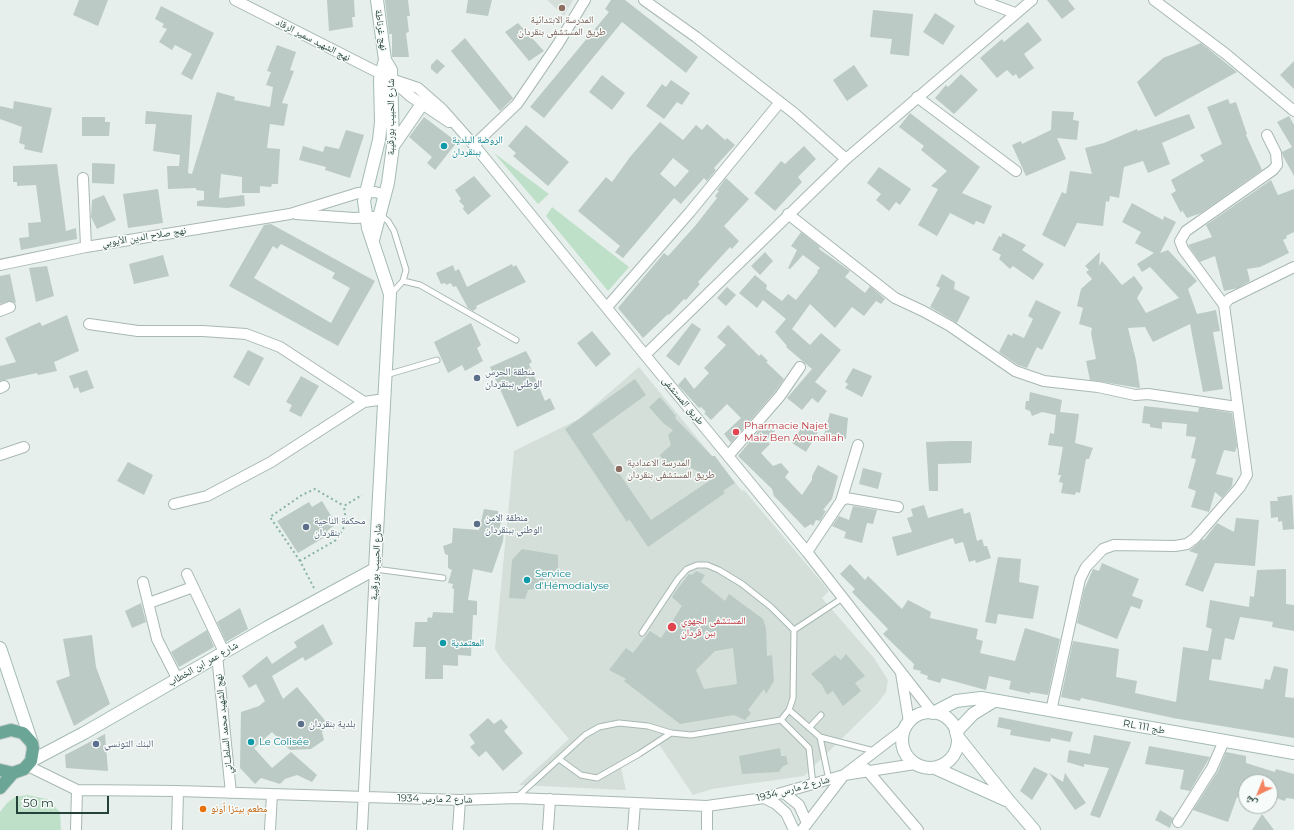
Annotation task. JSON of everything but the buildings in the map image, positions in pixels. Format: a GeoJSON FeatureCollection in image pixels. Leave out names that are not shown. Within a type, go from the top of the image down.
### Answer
{"type":"FeatureCollection","features":[{"type":"Feature","properties":{"kind":"main road","name":"نهج غرناطة"},"geometry":{"type":"LineString","coordinates":[[377,0],[385,60]]}},
{"type":"Feature","properties":{"kind":"main road","name":"شارع الحبيب بورقيبة"},"geometry":{"type":"LineString","coordinates":[[373,240],[388,183],[393,146],[385,60]]}},
{"type":"Feature","properties":{"kind":"main road","name":"شارع الحبيب بورقيبة"},"geometry":{"type":"LineString","coordinates":[[375,569],[390,294],[366,218],[364,201],[365,192],[376,157],[386,76]]}},
{"type":"Feature","properties":{"kind":"main road"},"geometry":{"type":"LineString","coordinates":[[393,146],[422,104]]}},
{"type":"Feature","properties":{"kind":"main road"},"geometry":{"type":"LineString","coordinates":[[376,157],[391,158]]}},
{"type":"Feature","properties":{"kind":"main road","name":"شارع عمر ابن الخطاب"},"geometry":{"type":"LineString","coordinates":[[30,763],[177,678],[375,569]]}},
{"type":"Feature","properties":{"kind":"main road"},"geometry":{"type":"LineString","coordinates":[[0,648],[32,743],[33,755],[30,763],[18,772],[13,773],[0,770]]}},
{"type":"Feature","properties":{"kind":"main road","name":"RL طج 111"},"geometry":{"type":"LineString","coordinates":[[933,713],[956,701],[981,698],[1294,753]]}},
{"type":"Feature","properties":{"kind":"main road"},"geometry":{"type":"LineString","coordinates":[[994,701],[973,714],[957,734],[955,753],[943,765],[935,768],[924,768],[915,764],[908,757],[903,748],[902,739],[906,726],[924,713],[933,713],[943,716],[951,722],[957,734],[1008,801],[1034,830]]}},
{"type":"Feature","properties":{"kind":"main road"},"geometry":{"type":"LineString","coordinates":[[0,722],[5,731],[23,733],[32,743]]}},
{"type":"Feature","properties":{"kind":"main road"},"geometry":{"type":"LineString","coordinates":[[935,768],[1008,801]]}},
{"type":"Feature","properties":{"kind":"main road"},"geometry":{"type":"LineString","coordinates":[[0,788],[13,773]]}},
{"type":"Feature","properties":{"kind":"street","name":"نهج الشهيد سمير الرقاد"},"geometry":{"type":"LineString","coordinates":[[235,0],[386,76]]}},
{"type":"Feature","properties":{"kind":"street"},"geometry":{"type":"LineString","coordinates":[[474,145],[517,104],[558,44],[585,0]]}},
{"type":"Feature","properties":{"kind":"street"},"geometry":{"type":"LineString","coordinates":[[644,0],[696,37],[780,102],[846,160]]}},
{"type":"Feature","properties":{"kind":"street"},"geometry":{"type":"LineString","coordinates":[[980,0],[1015,13]]}},
{"type":"Feature","properties":{"kind":"street"},"geometry":{"type":"LineString","coordinates":[[645,355],[788,214],[846,160],[917,97],[1032,0]]}},
{"type":"Feature","properties":{"kind":"street"},"geometry":{"type":"LineString","coordinates":[[1154,0],[1226,54],[1294,111]]}},
{"type":"Feature","properties":{"kind":"street","name":"طريق المستشفى"},"geometry":{"type":"LineString","coordinates":[[386,76],[410,96],[463,132]]}},
{"type":"Feature","properties":{"kind":"street","name":"طريق المستشفى"},"geometry":{"type":"LineString","coordinates":[[386,76],[418,88],[442,109],[463,132],[844,597],[933,713]]}},
{"type":"Feature","properties":{"kind":"street"},"geometry":{"type":"LineString","coordinates":[[917,97],[1016,170]]}},
{"type":"Feature","properties":{"kind":"street"},"geometry":{"type":"LineString","coordinates":[[607,307],[690,212],[780,102]]}},
{"type":"Feature","properties":{"kind":"street"},"geometry":{"type":"LineString","coordinates":[[1051,710],[1080,579],[1086,567],[1103,549],[1114,545],[1175,546],[1186,544],[1195,538],[1240,487],[1247,475],[1247,463],[1237,408],[1224,305],[1183,249],[1180,242],[1186,231],[1273,170],[1277,165],[1276,153],[1268,135]]}},
{"type":"Feature","properties":{"kind":"street"},"geometry":{"type":"LineString","coordinates":[[83,178],[86,247]]}},
{"type":"Feature","properties":{"kind":"street"},"geometry":{"type":"LineString","coordinates":[[290,214],[365,192],[375,192],[385,195]]}},
{"type":"Feature","properties":{"kind":"street"},"geometry":{"type":"LineString","coordinates":[[290,214],[366,218],[379,214]]}},
{"type":"Feature","properties":{"kind":"street","name":"نهج صلاح الدين الأيوبي"},"geometry":{"type":"LineString","coordinates":[[0,265],[86,247],[290,214]]}},
{"type":"Feature","properties":{"kind":"street"},"geometry":{"type":"LineString","coordinates":[[788,214],[895,298],[950,326],[1015,371],[1044,381],[1098,387],[1135,395],[1148,394],[1237,408]]}},
{"type":"Feature","properties":{"kind":"street"},"geometry":{"type":"LineString","coordinates":[[1224,305],[1229,299],[1294,267]]}},
{"type":"Feature","properties":{"kind":"street"},"geometry":{"type":"LineString","coordinates":[[0,311],[10,308]]}},
{"type":"Feature","properties":{"kind":"street"},"geometry":{"type":"LineString","coordinates":[[89,324],[138,331],[203,331],[246,334],[280,348],[323,374],[364,402]]}},
{"type":"Feature","properties":{"kind":"street"},"geometry":{"type":"LineString","coordinates":[[728,456],[780,396],[800,367]]}},
{"type":"Feature","properties":{"kind":"street"},"geometry":{"type":"LineString","coordinates":[[174,504],[207,496],[271,462],[364,402],[385,399]]}},
{"type":"Feature","properties":{"kind":"street"},"geometry":{"type":"LineString","coordinates":[[807,552],[841,501],[858,445]]}},
{"type":"Feature","properties":{"kind":"street"},"geometry":{"type":"LineString","coordinates":[[0,455],[24,447]]}},
{"type":"Feature","properties":{"kind":"street"},"geometry":{"type":"LineString","coordinates":[[841,501],[850,498],[898,507]]}},
{"type":"Feature","properties":{"kind":"street","name":"شارع الحبيب بورقيبة"},"geometry":{"type":"LineString","coordinates":[[362,830],[375,569]]}},
{"type":"Feature","properties":{"kind":"street","name":"نهج الشهيد محمد السلطــاني"},"geometry":{"type":"LineString","coordinates":[[187,574],[221,654],[231,793]]}},
{"type":"Feature","properties":{"kind":"street"},"geometry":{"type":"LineString","coordinates":[[142,582],[149,603],[157,639],[177,678]]}},
{"type":"Feature","properties":{"kind":"street"},"geometry":{"type":"LineString","coordinates":[[149,603],[193,587]]}},
{"type":"Feature","properties":{"kind":"street"},"geometry":{"type":"LineString","coordinates":[[805,827],[844,775],[906,726],[901,671]]}},
{"type":"Feature","properties":{"kind":"street"},"geometry":{"type":"LineString","coordinates":[[1178,822],[1212,768],[1224,741]]}},
{"type":"Feature","properties":{"kind":"street"},"geometry":{"type":"LineString","coordinates":[[861,762],[918,830]]}},
{"type":"Feature","properties":{"kind":"street","name":"شارع 2 مارس 1934"},"geometry":{"type":"LineString","coordinates":[[30,763],[77,790],[178,791],[460,800],[516,798],[707,806],[764,798],[844,775]]}},
{"type":"Feature","properties":{"kind":"street"},"geometry":{"type":"LineString","coordinates":[[844,775],[915,764]]}},
{"type":"Feature","properties":{"kind":"street"},"geometry":{"type":"LineString","coordinates":[[76,830],[77,790]]}},
{"type":"Feature","properties":{"kind":"street"},"geometry":{"type":"LineString","coordinates":[[177,830],[178,791]]}},
{"type":"Feature","properties":{"kind":"street"},"geometry":{"type":"LineString","coordinates":[[784,793],[799,805],[805,827]]}},
{"type":"Feature","properties":{"kind":"street"},"geometry":{"type":"LineString","coordinates":[[270,830],[272,794]]}},
{"type":"Feature","properties":{"kind":"street"},"geometry":{"type":"LineString","coordinates":[[764,798],[776,804],[786,813],[794,830]]}},
{"type":"Feature","properties":{"kind":"street"},"geometry":{"type":"LineString","coordinates":[[548,830],[550,799]]}},
{"type":"Feature","properties":{"kind":"street"},"geometry":{"type":"LineString","coordinates":[[458,830],[460,800]]}},
{"type":"Feature","properties":{"kind":"street"},"geometry":{"type":"LineString","coordinates":[[633,830],[635,803]]}},
{"type":"Feature","properties":{"kind":"street"},"geometry":{"type":"LineString","coordinates":[[707,806],[708,830]]}},
{"type":"Feature","properties":{"kind":"lane"},"geometry":{"type":"LineString","coordinates":[[379,214],[388,221],[394,231],[406,270],[403,281],[390,294]]}},
{"type":"Feature","properties":{"kind":"lane"},"geometry":{"type":"LineString","coordinates":[[403,281],[420,285],[516,340]]}},
{"type":"Feature","properties":{"kind":"lane"},"geometry":{"type":"LineString","coordinates":[[386,375],[437,360]]}},
{"type":"Feature","properties":{"kind":"lane"},"geometry":{"type":"LineString","coordinates":[[516,798],[585,735],[600,727],[619,723],[648,726],[670,733],[691,735],[781,720],[789,710],[793,698],[794,630],[771,607],[742,584],[719,570],[707,565],[697,565],[687,569],[678,579],[642,633]]}},
{"type":"Feature","properties":{"kind":"lane"},"geometry":{"type":"LineString","coordinates":[[375,569],[443,578]]}},
{"type":"Feature","properties":{"kind":"lane"},"geometry":{"type":"LineString","coordinates":[[794,630],[844,597]]}},
{"type":"Feature","properties":{"kind":"lane"},"geometry":{"type":"LineString","coordinates":[[789,710],[820,737],[875,752]]}},
{"type":"Feature","properties":{"kind":"lane"},"geometry":{"type":"LineString","coordinates":[[809,728],[821,715]]}},
{"type":"Feature","properties":{"kind":"lane"},"geometry":{"type":"LineString","coordinates":[[781,720],[809,748],[813,785]]}},
{"type":"Feature","properties":{"kind":"lane"},"geometry":{"type":"LineString","coordinates":[[559,759],[581,776],[597,778],[639,754],[670,733]]}},
{"type":"Feature","properties":{"kind":"lane"},"geometry":{"type":"LineString","coordinates":[[820,737],[829,780]]}},
{"type":"Feature","properties":{"kind":"path"},"geometry":{"type":"LineString","coordinates":[[320,599],[300,561],[270,517],[302,495],[315,489],[344,506]]}},
{"type":"Feature","properties":{"kind":"path"},"geometry":{"type":"LineString","coordinates":[[344,506],[362,495]]}},
{"type":"Feature","properties":{"kind":"path"},"geometry":{"type":"LineString","coordinates":[[300,561],[336,540],[346,524],[344,506]]}},
{"type":"Feature","properties":{"kind":"shaded area","name":"المدرسة الابتدائية طريق المستشفى بنقردان"},"geometry":{"type":"Polygon","coordinates":[[[547,0],[573,0],[564,16],[547,0]]]}},
{"type":"Feature","properties":{"kind":"shaded area","name":"المستشفى الجهوي ببن قردان"},"geometry":{"type":"Polygon","coordinates":[[[639,367],[712,456],[714,456],[742,491],[744,490],[829,591],[822,598],[874,658],[888,680],[886,692],[877,704],[804,776],[712,789],[693,795],[656,740],[620,764],[626,790],[519,785],[569,739],[502,660],[495,649],[514,451],[579,419],[639,367]]]}},
{"type":"Feature","properties":{"kind":"green space"},"geometry":{"type":"Polygon","coordinates":[[[494,153],[549,194],[538,204],[494,153]]]}},
{"type":"Feature","properties":{"kind":"green space"},"geometry":{"type":"Polygon","coordinates":[[[552,207],[629,267],[608,291],[546,216],[552,207]]]}},
{"type":"Feature","properties":{"kind":"green space"},"geometry":{"type":"Polygon","coordinates":[[[27,795],[47,799],[60,812],[61,830],[0,830],[0,812],[7,803],[15,797],[27,795]]]}},
{"type":"Feature","properties":{"kind":"place","name":"المدرسة الابتدائية طريق المستشفى بنقردان"},"geometry":{"type":"Point","coordinates":[562,8]}},
{"type":"Feature","properties":{"kind":"place","name":"الروضة البلدية ببنقردان"},"geometry":{"type":"Point","coordinates":[444,146]}},
{"type":"Feature","properties":{"kind":"place","name":"منطقة الحرس الوطني ببنقردان"},"geometry":{"type":"Point","coordinates":[477,378]}},
{"type":"Feature","properties":{"kind":"place","name":"Pharmacie Najet Maiz Ben Aounallah"},"geometry":{"type":"Point","coordinates":[736,432]}},
{"type":"Feature","properties":{"kind":"place","name":"المدرسة الاعدادية طريق المستشفى بنقردان"},"geometry":{"type":"Point","coordinates":[619,469]}},
{"type":"Feature","properties":{"kind":"place","name":"منطقة الامن الوطني ببنقردان"},"geometry":{"type":"Point","coordinates":[477,524]}},
{"type":"Feature","properties":{"kind":"place","name":"محكمة الناحية بنقردان"},"geometry":{"type":"Point","coordinates":[306,527]}},
{"type":"Feature","properties":{"kind":"place","name":"Service d'Hémodialyse"},"geometry":{"type":"Point","coordinates":[527,580]}},
{"type":"Feature","properties":{"kind":"place","name":"المستشفى الجهوي ببن قردان"},"geometry":{"type":"Point","coordinates":[672,627]}},
{"type":"Feature","properties":{"kind":"place","name":"المعتمدية"},"geometry":{"type":"Point","coordinates":[443,643]}},
{"type":"Feature","properties":{"kind":"place","name":"بلدية بنقردان"},"geometry":{"type":"Point","coordinates":[301,724]}},
{"type":"Feature","properties":{"kind":"place","name":"Le Colisée"},"geometry":{"type":"Point","coordinates":[251,742]}},
{"type":"Feature","properties":{"kind":"place","name":"البنك التونسي"},"geometry":{"type":"Point","coordinates":[96,744]}},
{"type":"Feature","properties":{"kind":"place","name":"مطعم بيتزا أونو"},"geometry":{"type":"Point","coordinates":[203,809]}}]}
